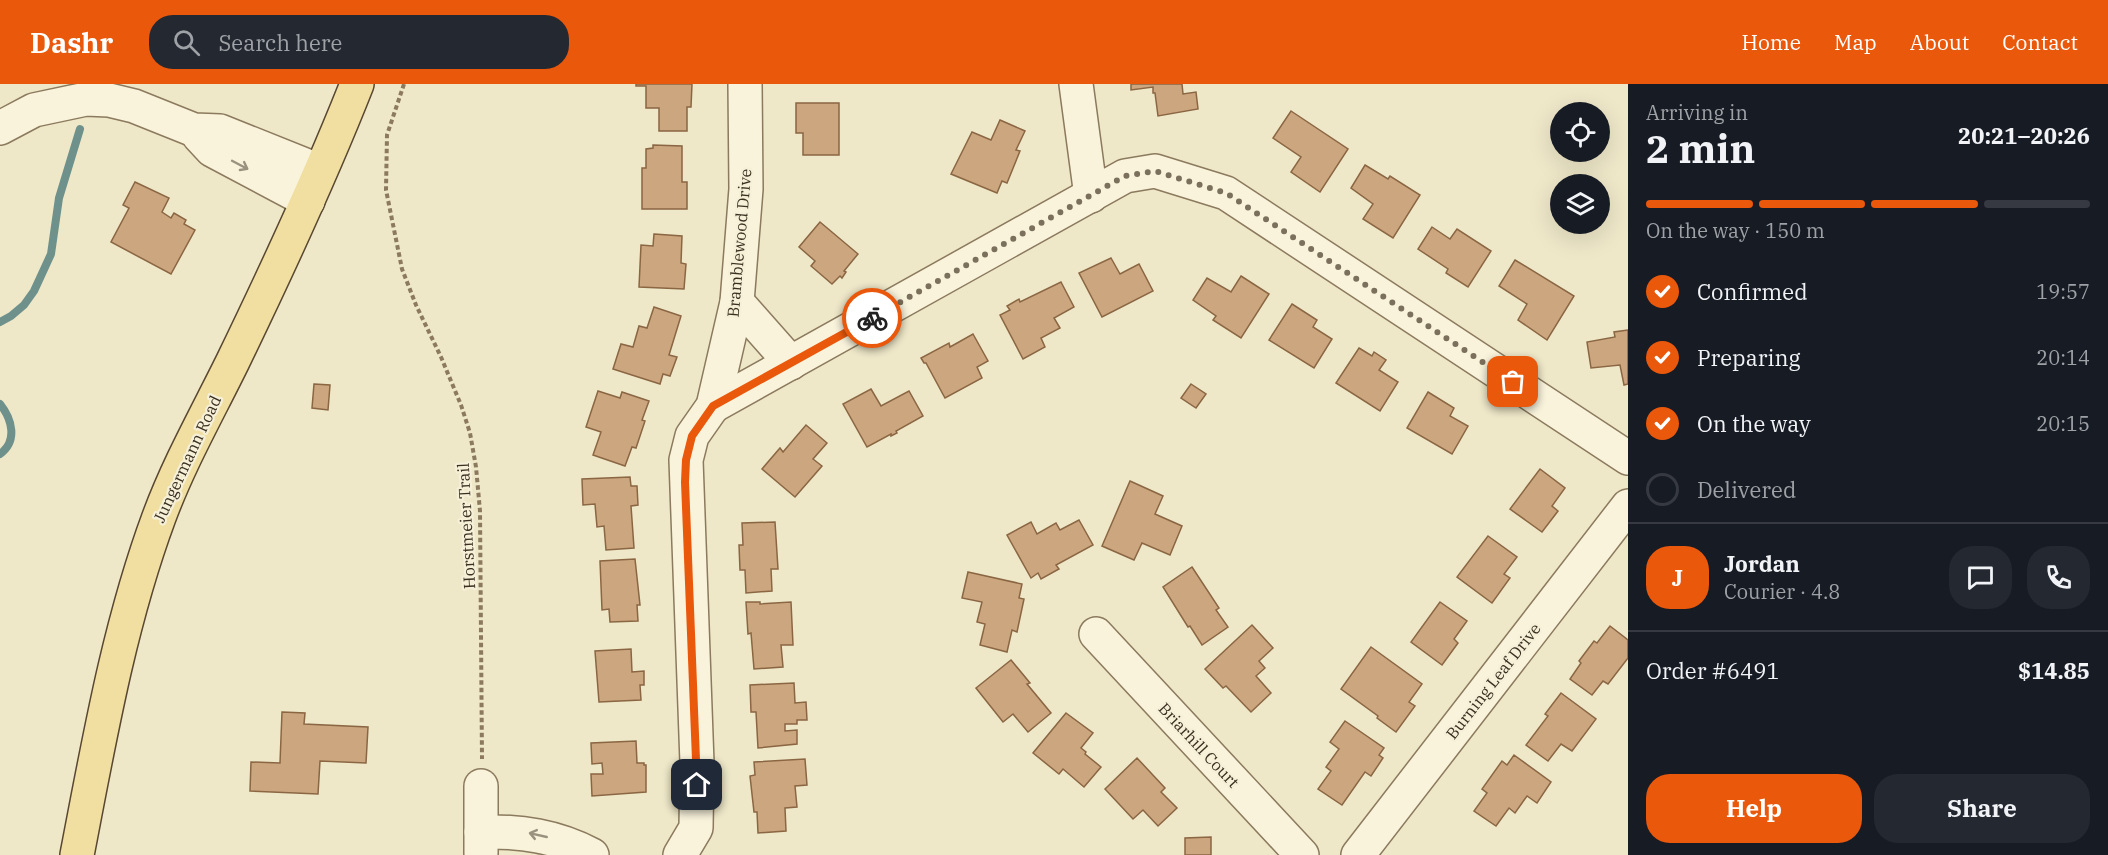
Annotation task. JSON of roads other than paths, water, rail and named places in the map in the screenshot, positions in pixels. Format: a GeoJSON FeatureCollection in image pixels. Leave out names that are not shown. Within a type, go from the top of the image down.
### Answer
{"type":"FeatureCollection","features":[{"type":"Feature","properties":{"kind":"main road","name":"Jungermann Road"},"geometry":{"type":"LineString","coordinates":[[77,855],[95,762],[128,620],[140,573],[160,514],[308,201],[357,84]]}},
{"type":"Feature","properties":{"kind":"street","name":"Bramblewood Drive"},"geometry":{"type":"LineString","coordinates":[[680,855],[696,828],[697,763],[686,460],[692,436],[713,406],[737,302],[746,189],[745,84]]}},
{"type":"Feature","properties":{"kind":"street"},"geometry":{"type":"LineString","coordinates":[[1076,84],[1090,196]]}},
{"type":"Feature","properties":{"kind":"street"},"geometry":{"type":"LineString","coordinates":[[0,128],[34,110],[86,99],[109,100],[134,106],[194,130],[220,132],[320,171]]}},
{"type":"Feature","properties":{"kind":"street"},"geometry":{"type":"LineString","coordinates":[[194,130],[212,150],[308,201]]}},
{"type":"Feature","properties":{"kind":"street"},"geometry":{"type":"LineString","coordinates":[[713,406],[1125,176],[1155,171],[1226,193],[1628,458]]}},
{"type":"Feature","properties":{"kind":"street"},"geometry":{"type":"LineString","coordinates":[[737,302],[791,363]]}},
{"type":"Feature","properties":{"kind":"street","name":"Burning Leaf Drive"},"geometry":{"type":"LineString","coordinates":[[1358,855],[1628,506]]}},
{"type":"Feature","properties":{"kind":"street","name":"Briarhill Court"},"geometry":{"type":"LineString","coordinates":[[1096,634],[1302,855]]}},
{"type":"Feature","properties":{"kind":"street"},"geometry":{"type":"LineString","coordinates":[[481,786],[481,844],[528,833],[553,839],[592,855]]}},
{"type":"Feature","properties":{"kind":"waterway"},"geometry":{"type":"LineString","coordinates":[[0,322],[24,305],[34,291],[51,254],[59,198],[80,129]]}},
{"type":"Feature","properties":{"kind":"waterway"},"geometry":{"type":"LineString","coordinates":[[0,404],[8,416],[11,430],[9,443],[0,454]]}}]}
